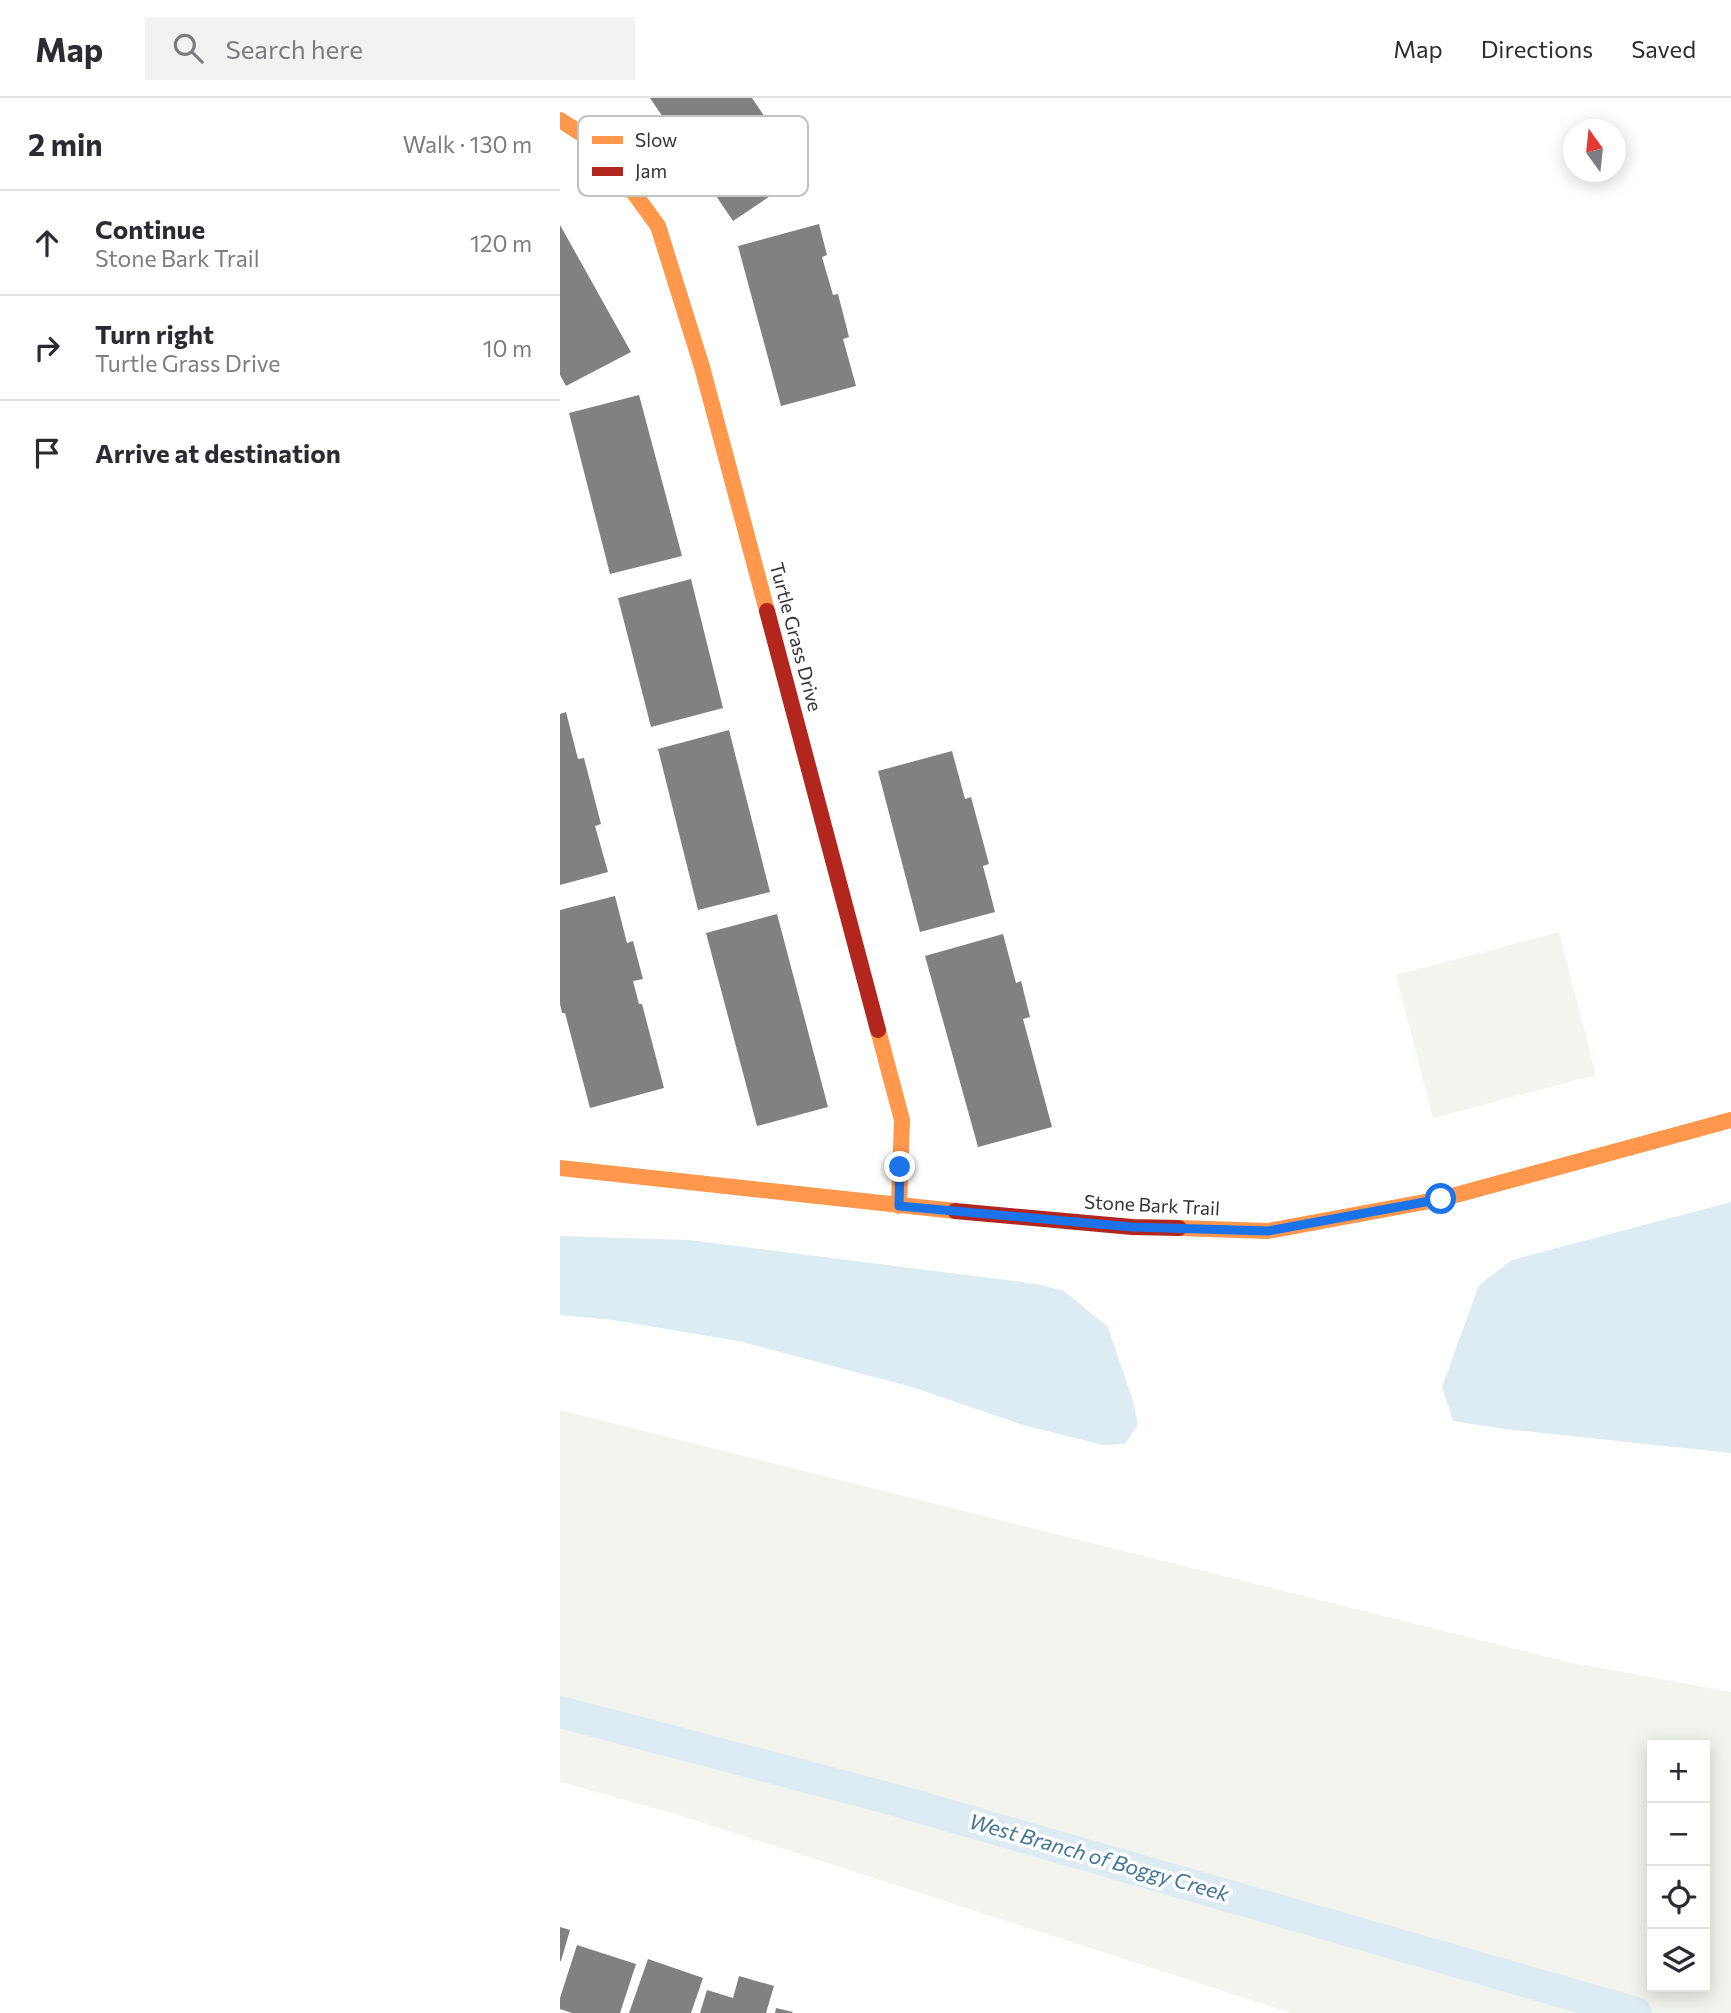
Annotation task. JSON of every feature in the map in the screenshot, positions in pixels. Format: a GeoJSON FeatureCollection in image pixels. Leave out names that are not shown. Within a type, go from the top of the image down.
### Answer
{"type":"FeatureCollection","features":[{"type":"Feature","properties":{"kind":"street","name":"Turtle Grass Drive"},"geometry":{"type":"LineString","coordinates":[[560,120],[578,132]]}},
{"type":"Feature","properties":{"kind":"street","name":"Turtle Grass Drive"},"geometry":{"type":"LineString","coordinates":[[636,196],[658,226],[702,367],[902,1120],[899,1206]]}},
{"type":"Feature","properties":{"kind":"street","name":"Stone Bark Trail"},"geometry":{"type":"LineString","coordinates":[[560,1168],[899,1206],[1132,1227],[1268,1231],[1441,1199],[1731,1120]]}},
{"type":"Feature","properties":{"kind":"shaded area"},"geometry":{"type":"Polygon","coordinates":[[[1559,932],[1596,1075],[1433,1118],[1396,975],[1559,932]]]}},
{"type":"Feature","properties":{"kind":"shaded area"},"geometry":{"type":"Polygon","coordinates":[[[1731,1202],[1731,1453],[1453,1421],[1442,1387],[1479,1285],[1512,1260],[1731,1202]]]}},
{"type":"Feature","properties":{"kind":"shaded area"},"geometry":{"type":"Polygon","coordinates":[[[560,1236],[690,1240],[1037,1284],[1064,1291],[1108,1327],[1134,1404],[1138,1425],[1125,1444],[1103,1445],[1023,1425],[912,1387],[738,1341],[613,1320],[560,1315],[560,1236]]]}},
{"type":"Feature","properties":{"kind":"shaded area"},"geometry":{"type":"Polygon","coordinates":[[[560,1410],[1563,1661],[1731,1692],[1731,2013],[1291,2013],[679,1815],[560,1782],[560,1410]]]}},
{"type":"Feature","properties":{"kind":"building"},"geometry":{"type":"Polygon","coordinates":[[[650,98],[752,98],[764,116],[662,116],[650,98]]]}},
{"type":"Feature","properties":{"kind":"building"},"geometry":{"type":"Polygon","coordinates":[[[716,196],[770,196],[733,221],[716,196]]]}},
{"type":"Feature","properties":{"kind":"building"},"geometry":{"type":"Polygon","coordinates":[[[819,224],[827,255],[822,257],[833,295],[838,294],[849,337],[843,339],[856,386],[781,406],[738,246],[819,224]]]}},
{"type":"Feature","properties":{"kind":"building"},"geometry":{"type":"Polygon","coordinates":[[[560,225],[631,352],[566,386],[560,375],[560,225]]]}},
{"type":"Feature","properties":{"kind":"building"},"geometry":{"type":"Polygon","coordinates":[[[639,395],[682,556],[610,574],[569,413],[639,395]]]}},
{"type":"Feature","properties":{"kind":"building"},"geometry":{"type":"Polygon","coordinates":[[[691,579],[723,708],[651,727],[618,598],[691,579]]]}},
{"type":"Feature","properties":{"kind":"building"},"geometry":{"type":"Polygon","coordinates":[[[566,712],[578,759],[584,758],[601,824],[595,826],[608,872],[560,885],[560,714],[566,712]]]}},
{"type":"Feature","properties":{"kind":"building"},"geometry":{"type":"Polygon","coordinates":[[[729,730],[770,892],[698,910],[658,749],[729,730]]]}},
{"type":"Feature","properties":{"kind":"building"},"geometry":{"type":"Polygon","coordinates":[[[952,751],[965,799],[971,797],[989,864],[983,866],[995,912],[920,932],[878,771],[952,751]]]}},
{"type":"Feature","properties":{"kind":"building"},"geometry":{"type":"Polygon","coordinates":[[[615,896],[627,943],[633,941],[643,979],[633,981],[639,1004],[642,1004],[664,1088],[590,1108],[565,1013],[562,1013],[560,1004],[560,910],[615,896]]]}},
{"type":"Feature","properties":{"kind":"building"},"geometry":{"type":"Polygon","coordinates":[[[777,914],[828,1107],[757,1126],[706,933],[777,914]]]}},
{"type":"Feature","properties":{"kind":"building"},"geometry":{"type":"Polygon","coordinates":[[[1003,934],[1016,983],[1021,981],[1030,1017],[1023,1019],[1052,1127],[978,1147],[925,956],[1003,934]]]}},
{"type":"Feature","properties":{"kind":"building"},"geometry":{"type":"Polygon","coordinates":[[[560,1927],[570,1930],[561,1961],[560,1961],[560,1927]]]}},
{"type":"Feature","properties":{"kind":"building"},"geometry":{"type":"Polygon","coordinates":[[[577,1945],[636,1964],[620,2013],[572,2013],[560,2009],[560,1998],[577,1945]]]}},
{"type":"Feature","properties":{"kind":"building"},"geometry":{"type":"Polygon","coordinates":[[[648,1959],[703,1978],[691,2013],[629,2013],[648,1959]]]}},
{"type":"Feature","properties":{"kind":"building"},"geometry":{"type":"Polygon","coordinates":[[[739,1976],[774,1986],[766,2013],[700,2013],[707,1990],[733,1998],[739,1976]]]}},
{"type":"Feature","properties":{"kind":"building"},"geometry":{"type":"Polygon","coordinates":[[[776,2008],[793,2012],[775,2013],[776,2008]]]}},
{"type":"Feature","properties":{"kind":"waterway","name":"West Branch of Boggy Creek"},"geometry":{"type":"LineString","coordinates":[[560,1712],[895,1800],[1636,2013]]}},
{"type":"Feature","properties":{"kind":"traffic: slow"},"geometry":{"type":"LineString","coordinates":[[560,120],[578,132]]}},
{"type":"Feature","properties":{"kind":"traffic: slow"},"geometry":{"type":"LineString","coordinates":[[636,196],[658,226],[702,367],[767,611]]}},
{"type":"Feature","properties":{"kind":"traffic: slow"},"geometry":{"type":"LineString","coordinates":[[878,1030],[902,1120],[899,1206]]}},
{"type":"Feature","properties":{"kind":"traffic: slow"},"geometry":{"type":"LineString","coordinates":[[1179,1228],[1268,1231],[1441,1199],[1731,1120]]}},
{"type":"Feature","properties":{"kind":"traffic: slow"},"geometry":{"type":"LineString","coordinates":[[560,1168],[955,1211]]}},
{"type":"Feature","properties":{"kind":"traffic: jam"},"geometry":{"type":"LineString","coordinates":[[767,611],[878,1030]]}},
{"type":"Feature","properties":{"kind":"traffic: jam"},"geometry":{"type":"LineString","coordinates":[[955,1211],[1132,1227],[1179,1228]]}},
{"type":"Feature","properties":{"kind":"route"},"geometry":{"type":"LineString","coordinates":[[900,1167],[899,1206],[1132,1227],[1268,1231],[1441,1199]]}}]}
